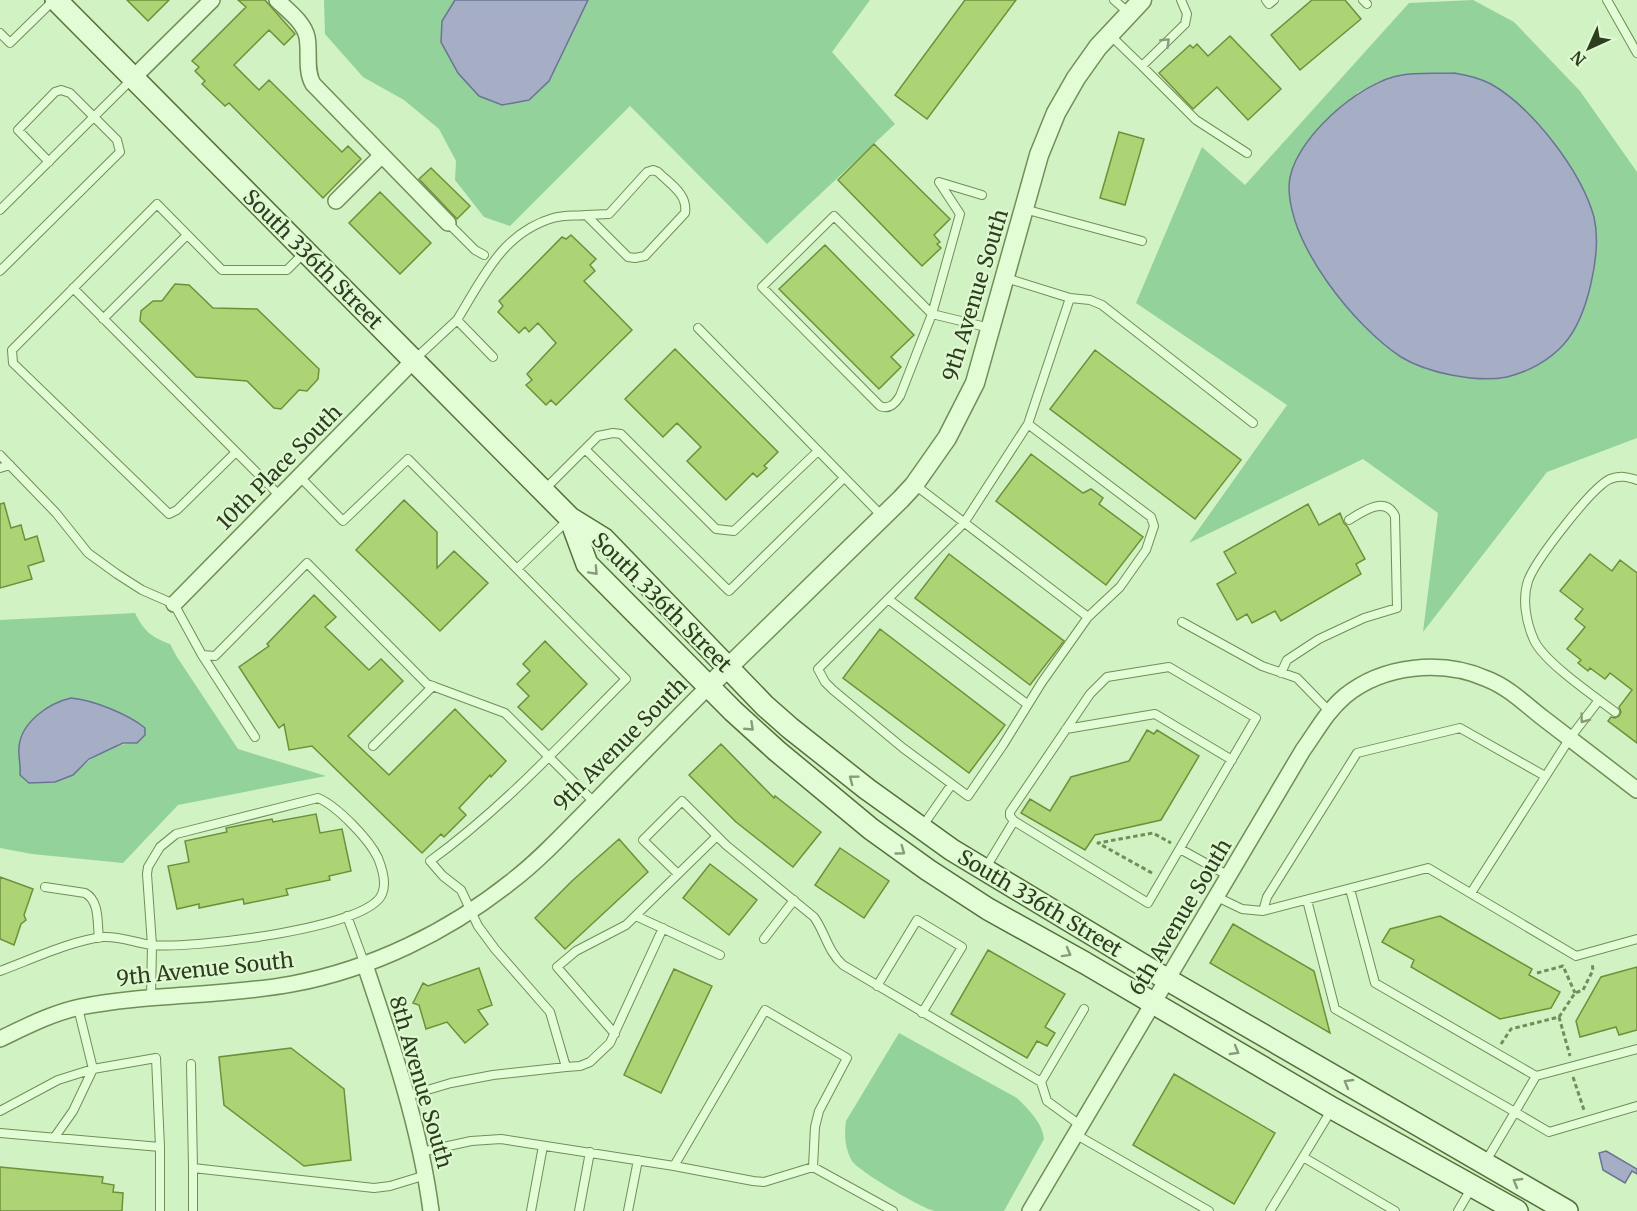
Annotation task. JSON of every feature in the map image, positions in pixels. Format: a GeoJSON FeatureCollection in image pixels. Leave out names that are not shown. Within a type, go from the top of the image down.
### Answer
{"type":"FeatureCollection","features":[{"type":"Feature","properties":{"kind":"main road","name":"South 336th Street"},"geometry":{"type":"LineString","coordinates":[[55,0],[570,518],[604,539],[765,706],[824,757],[921,829],[984,871],[1567,1211]]}},
{"type":"Feature","properties":{"kind":"main road","name":"South 336th Street"},"geometry":{"type":"LineString","coordinates":[[570,518],[587,564],[708,686],[825,793],[928,870],[988,909],[1517,1211]]}},
{"type":"Feature","properties":{"kind":"street"},"geometry":{"type":"LineString","coordinates":[[133,78],[212,0]]}},
{"type":"Feature","properties":{"kind":"street"},"geometry":{"type":"LineString","coordinates":[[277,0],[303,26],[307,36],[309,78],[313,84],[448,223]]}},
{"type":"Feature","properties":{"kind":"street","name":"9th Avenue South"},"geometry":{"type":"LineString","coordinates":[[0,1040],[36,1022],[78,1008],[151,997],[238,992],[291,984],[365,965],[427,936],[471,911],[528,868],[708,686],[883,517],[914,484],[947,438],[960,416],[980,368],[1024,208],[1056,113],[1076,78],[1109,34],[1142,0]]}},
{"type":"Feature","properties":{"kind":"street"},"geometry":{"type":"LineString","coordinates":[[336,201],[382,155]]}},
{"type":"Feature","properties":{"kind":"street","name":"10th Place South"},"geometry":{"type":"LineString","coordinates":[[174,604],[414,360]]}},
{"type":"Feature","properties":{"kind":"street","name":"6th Avenue South"},"geometry":{"type":"LineString","coordinates":[[1030,1211],[1303,750],[1329,711],[1345,696],[1363,684],[1395,672],[1438,667],[1470,672],[1505,688],[1637,790]]}},
{"type":"Feature","properties":{"kind":"street","name":"8th Avenue South"},"geometry":{"type":"LineString","coordinates":[[365,965],[406,1096],[421,1152],[431,1211]]}},
{"type":"Feature","properties":{"kind":"lane"},"geometry":{"type":"LineString","coordinates":[[0,33],[10,43],[55,0]]}},
{"type":"Feature","properties":{"kind":"lane"},"geometry":{"type":"LineString","coordinates":[[1114,0],[1129,13]]}},
{"type":"Feature","properties":{"kind":"lane"},"geometry":{"type":"LineString","coordinates":[[1142,66],[1185,24],[1187,14],[1182,0]]}},
{"type":"Feature","properties":{"kind":"lane"},"geometry":{"type":"LineString","coordinates":[[1266,0],[1269,4],[1274,0]]}},
{"type":"Feature","properties":{"kind":"lane"},"geometry":{"type":"LineString","coordinates":[[1607,0],[1637,53]]}},
{"type":"Feature","properties":{"kind":"lane"},"geometry":{"type":"LineString","coordinates":[[1109,34],[1196,120],[1247,153]]}},
{"type":"Feature","properties":{"kind":"lane"},"geometry":{"type":"LineString","coordinates":[[0,210],[133,78]]}},
{"type":"Feature","properties":{"kind":"lane"},"geometry":{"type":"LineString","coordinates":[[0,271],[120,152],[117,140],[70,93],[61,90],[55,92],[18,130],[49,162]]}},
{"type":"Feature","properties":{"kind":"lane"},"geometry":{"type":"LineString","coordinates":[[414,360],[457,320],[493,261],[521,232],[555,218],[586,215],[609,214],[648,171],[653,170],[684,197],[687,204],[685,213],[645,256],[635,258],[628,257],[586,215]]}},
{"type":"Feature","properties":{"kind":"lane"},"geometry":{"type":"LineString","coordinates":[[982,195],[939,182],[960,214],[932,314],[900,396],[890,407],[880,406],[762,287],[834,216],[932,314],[990,328]]}},
{"type":"Feature","properties":{"kind":"lane"},"geometry":{"type":"LineString","coordinates":[[236,452],[177,510],[169,514],[14,363],[12,350],[157,204],[222,270],[287,270],[306,251]]}},
{"type":"Feature","properties":{"kind":"lane"},"geometry":{"type":"LineString","coordinates":[[1024,208],[1142,241]]}},
{"type":"Feature","properties":{"kind":"lane"},"geometry":{"type":"LineString","coordinates":[[448,223],[475,250],[484,255]]}},
{"type":"Feature","properties":{"kind":"lane"},"geometry":{"type":"LineString","coordinates":[[104,319],[187,235]]}},
{"type":"Feature","properties":{"kind":"lane"},"geometry":{"type":"LineString","coordinates":[[1005,278],[1070,298],[1089,300],[1102,305],[1253,423]]}},
{"type":"Feature","properties":{"kind":"lane"},"geometry":{"type":"LineString","coordinates":[[73,288],[280,496]]}},
{"type":"Feature","properties":{"kind":"lane"},"geometry":{"type":"LineString","coordinates":[[1028,424],[1154,521],[1153,531],[1146,550],[1120,587],[1088,617],[1027,704],[1004,745],[968,796],[903,748],[832,690],[818,669],[964,523],[1028,424],[1070,298]]}},
{"type":"Feature","properties":{"kind":"lane"},"geometry":{"type":"LineString","coordinates":[[457,320],[493,357]]}},
{"type":"Feature","properties":{"kind":"lane"},"geometry":{"type":"LineString","coordinates":[[698,328],[883,517]]}},
{"type":"Feature","properties":{"kind":"lane"},"geometry":{"type":"LineString","coordinates":[[543,491],[598,436],[613,432],[621,434],[716,529],[734,531],[818,451]]}},
{"type":"Feature","properties":{"kind":"lane"},"geometry":{"type":"LineString","coordinates":[[585,449],[729,591],[844,478]]}},
{"type":"Feature","properties":{"kind":"lane"},"geometry":{"type":"LineString","coordinates":[[0,455],[56,513],[88,553],[142,590],[174,604],[202,655],[255,737]]}},
{"type":"Feature","properties":{"kind":"lane"},"geometry":{"type":"LineString","coordinates":[[299,476],[344,521],[408,459],[626,679],[491,812],[430,861],[443,876],[461,890],[478,926],[550,1012],[566,1067]]}},
{"type":"Feature","properties":{"kind":"lane"},"geometry":{"type":"LineString","coordinates":[[0,468],[10,465]]}},
{"type":"Feature","properties":{"kind":"lane"},"geometry":{"type":"LineString","coordinates":[[1615,712],[1544,655],[1538,646],[1527,617],[1526,591],[1535,566],[1586,499],[1609,480],[1628,477],[1637,480]]}},
{"type":"Feature","properties":{"kind":"lane"},"geometry":{"type":"LineString","coordinates":[[914,484],[1088,617]]}},
{"type":"Feature","properties":{"kind":"lane"},"geometry":{"type":"LineString","coordinates":[[1281,673],[1287,660],[1320,639],[1364,618],[1397,608],[1394,512],[1385,506],[1371,507],[1348,520]]}},
{"type":"Feature","properties":{"kind":"lane"},"geometry":{"type":"LineString","coordinates":[[517,569],[570,518]]}},
{"type":"Feature","properties":{"kind":"lane"},"geometry":{"type":"LineString","coordinates":[[202,655],[215,656],[307,562],[427,684],[505,713],[594,802]]}},
{"type":"Feature","properties":{"kind":"lane"},"geometry":{"type":"LineString","coordinates":[[888,599],[1027,704]]}},
{"type":"Feature","properties":{"kind":"lane"},"geometry":{"type":"LineString","coordinates":[[1182,622],[1262,666],[1297,678],[1329,711]]}},
{"type":"Feature","properties":{"kind":"lane"},"geometry":{"type":"LineString","coordinates":[[1169,667],[1256,718],[1232,760],[1148,903],[1011,819],[1011,812],[1090,694],[1103,679],[1169,667]]}},
{"type":"Feature","properties":{"kind":"lane"},"geometry":{"type":"LineString","coordinates":[[373,746],[433,686]]}},
{"type":"Feature","properties":{"kind":"lane"},"geometry":{"type":"LineString","coordinates":[[1471,893],[1570,738],[1599,700]]}},
{"type":"Feature","properties":{"kind":"lane"},"geometry":{"type":"LineString","coordinates":[[1066,729],[1155,714],[1232,760]]}},
{"type":"Feature","properties":{"kind":"lane"},"geometry":{"type":"LineString","coordinates":[[1263,911],[1267,897],[1357,753],[1460,728],[1545,776]]}},
{"type":"Feature","properties":{"kind":"lane"},"geometry":{"type":"LineString","coordinates":[[921,829],[952,784]]}},
{"type":"Feature","properties":{"kind":"lane"},"geometry":{"type":"LineString","coordinates":[[0,971],[89,939],[120,937],[152,945],[212,943],[275,935],[347,916],[365,909],[377,901],[382,894],[384,886],[381,867],[369,843],[328,802],[318,798],[189,830],[168,839],[160,847],[148,867],[152,945],[151,997]]}},
{"type":"Feature","properties":{"kind":"lane"},"geometry":{"type":"LineString","coordinates":[[678,874],[643,840],[682,801],[717,836],[817,921],[837,959],[877,986],[1041,1082],[1047,1101],[1077,1129],[1209,1211]]}},
{"type":"Feature","properties":{"kind":"lane"},"geometry":{"type":"LineString","coordinates":[[984,871],[1014,822]]}},
{"type":"Feature","properties":{"kind":"lane"},"geometry":{"type":"LineString","coordinates":[[615,1034],[557,967],[576,951],[622,928],[717,836]]}},
{"type":"Feature","properties":{"kind":"lane"},"geometry":{"type":"LineString","coordinates":[[1180,849],[1229,876]]}},
{"type":"Feature","properties":{"kind":"lane"},"geometry":{"type":"LineString","coordinates":[[1216,897],[1242,909],[1263,911],[1428,868],[1576,956],[1637,939]]}},
{"type":"Feature","properties":{"kind":"lane"},"geometry":{"type":"LineString","coordinates":[[45,887],[85,893],[90,896],[95,903],[99,938]]}},
{"type":"Feature","properties":{"kind":"lane"},"geometry":{"type":"LineString","coordinates":[[1350,889],[1375,983],[1536,1076]]}},
{"type":"Feature","properties":{"kind":"lane"},"geometry":{"type":"LineString","coordinates":[[764,939],[794,900]]}},
{"type":"Feature","properties":{"kind":"lane"},"geometry":{"type":"LineString","coordinates":[[1307,900],[1335,1009],[1549,1132],[1637,1106]]}},
{"type":"Feature","properties":{"kind":"lane"},"geometry":{"type":"LineString","coordinates":[[347,916],[365,965]]}},
{"type":"Feature","properties":{"kind":"lane"},"geometry":{"type":"LineString","coordinates":[[636,916],[720,955]]}},
{"type":"Feature","properties":{"kind":"lane"},"geometry":{"type":"LineString","coordinates":[[877,986],[917,920],[962,947],[922,1013]]}},
{"type":"Feature","properties":{"kind":"lane"},"geometry":{"type":"LineString","coordinates":[[406,1096],[451,1083],[493,1075],[580,1066],[590,1062],[603,1051],[615,1034],[663,928]]}},
{"type":"Feature","properties":{"kind":"lane"},"geometry":{"type":"LineString","coordinates":[[54,1138],[73,1111],[93,1069],[78,1008]]}},
{"type":"Feature","properties":{"kind":"lane"},"geometry":{"type":"LineString","coordinates":[[1041,1082],[1084,1009]]}},
{"type":"Feature","properties":{"kind":"lane"},"geometry":{"type":"LineString","coordinates":[[674,1166],[765,1010],[847,1058],[819,1111],[815,1127],[813,1167]]}},
{"type":"Feature","properties":{"kind":"lane"},"geometry":{"type":"LineString","coordinates":[[1485,1163],[1536,1076],[1637,1049]]}},
{"type":"Feature","properties":{"kind":"lane"},"geometry":{"type":"LineString","coordinates":[[0,1111],[58,1080],[93,1069],[156,1058],[160,1211]]}},
{"type":"Feature","properties":{"kind":"lane"},"geometry":{"type":"LineString","coordinates":[[191,1064],[193,1211]]}},
{"type":"Feature","properties":{"kind":"lane"},"geometry":{"type":"LineString","coordinates":[[1270,1211],[1332,1107]]}},
{"type":"Feature","properties":{"kind":"lane"},"geometry":{"type":"LineString","coordinates":[[0,1133],[160,1147]]}},
{"type":"Feature","properties":{"kind":"lane"},"geometry":{"type":"LineString","coordinates":[[421,1152],[471,1141],[501,1139],[764,1182],[813,1167],[893,1211]]}},
{"type":"Feature","properties":{"kind":"lane"},"geometry":{"type":"LineString","coordinates":[[531,1211],[543,1146]]}},
{"type":"Feature","properties":{"kind":"lane"},"geometry":{"type":"LineString","coordinates":[[579,1211],[590,1152]]}},
{"type":"Feature","properties":{"kind":"lane"},"geometry":{"type":"LineString","coordinates":[[1303,1157],[1395,1211]]}},
{"type":"Feature","properties":{"kind":"lane"},"geometry":{"type":"LineString","coordinates":[[628,1211],[638,1160]]}},
{"type":"Feature","properties":{"kind":"lane"},"geometry":{"type":"LineString","coordinates":[[193,1168],[374,1188],[390,1186],[426,1175]]}},
{"type":"Feature","properties":{"kind":"lane"},"geometry":{"type":"LineString","coordinates":[[1458,1211],[1473,1185]]}},
{"type":"Feature","properties":{"kind":"path"},"geometry":{"type":"LineString","coordinates":[[1162,879],[1098,843],[1152,833],[1180,849]]}},
{"type":"Feature","properties":{"kind":"path"},"geometry":{"type":"LineString","coordinates":[[1496,1053],[1511,1029],[1559,1017],[1575,993],[1583,990],[1593,970],[1588,953]]}},
{"type":"Feature","properties":{"kind":"path"},"geometry":{"type":"LineString","coordinates":[[1537,973],[1563,966],[1575,993]]}},
{"type":"Feature","properties":{"kind":"path"},"geometry":{"type":"LineString","coordinates":[[1559,1017],[1587,1121]]}},
{"type":"Feature","properties":{"kind":"green space"},"geometry":{"type":"Polygon","coordinates":[[[324,0],[455,0],[442,21],[549,81],[588,0],[870,0],[832,52],[895,124],[767,244],[630,106],[510,226],[484,217],[455,180],[456,161],[439,129],[404,100],[363,77],[325,34],[324,0]]]}},
{"type":"Feature","properties":{"kind":"green space"},"geometry":{"type":"Polygon","coordinates":[[[1473,0],[1514,22],[1580,91],[1637,172],[1637,438],[1547,472],[1423,632],[1438,513],[1363,459],[1189,543],[1287,405],[1136,303],[1202,147],[1245,185],[1409,3],[1473,0]],[[1402,75],[1377,82],[1357,93],[1292,208],[1311,252],[1335,292],[1366,327],[1402,358],[1555,353],[1577,324],[1590,289],[1596,252],[1593,216],[1402,75]]]}},
{"type":"Feature","properties":{"kind":"green space"},"geometry":{"type":"Polygon","coordinates":[[[135,613],[149,633],[170,644],[238,749],[326,776],[178,805],[123,863],[32,854],[0,848],[0,620],[135,613]],[[49,706],[19,747],[20,774],[73,775],[87,762],[110,748],[137,743],[49,706]]]}},
{"type":"Feature","properties":{"kind":"green space"},"geometry":{"type":"Polygon","coordinates":[[[899,1033],[1017,1098],[1038,1122],[1044,1139],[1004,1211],[935,1211],[928,1209],[878,1181],[852,1161],[846,1142],[846,1121],[899,1033]]]}},
{"type":"Feature","properties":{"kind":"water"},"geometry":{"type":"Polygon","coordinates":[[[455,0],[588,0],[549,81],[529,100],[502,105],[479,96],[458,73],[441,42],[442,21],[455,0]]]}},
{"type":"Feature","properties":{"kind":"water"},"geometry":{"type":"Polygon","coordinates":[[[1454,73],[1491,84],[1523,108],[1539,124],[1567,161],[1578,180],[1588,199],[1596,231],[1591,283],[1573,332],[1558,350],[1531,369],[1495,379],[1467,378],[1424,368],[1401,357],[1383,343],[1364,326],[1327,282],[1300,233],[1292,209],[1289,186],[1292,169],[1301,151],[1330,116],[1348,101],[1385,80],[1402,75],[1454,73]]]}},
{"type":"Feature","properties":{"kind":"water"},"geometry":{"type":"Polygon","coordinates":[[[71,698],[120,713],[145,728],[145,735],[137,743],[123,743],[89,759],[73,775],[55,782],[29,783],[20,775],[21,738],[31,722],[45,709],[71,698]]]}},
{"type":"Feature","properties":{"kind":"water"},"geometry":{"type":"Polygon","coordinates":[[[1606,1151],[1637,1169],[1637,1174],[1632,1171],[1625,1183],[1603,1170],[1599,1153],[1606,1151]]]}},
{"type":"Feature","properties":{"kind":"building"},"geometry":{"type":"Polygon","coordinates":[[[127,0],[169,0],[148,21],[127,0]]]}},
{"type":"Feature","properties":{"kind":"building"},"geometry":{"type":"Polygon","coordinates":[[[238,0],[265,0],[295,34],[284,45],[269,30],[234,65],[259,90],[269,80],[342,152],[348,146],[361,159],[323,198],[229,103],[225,106],[202,84],[205,81],[195,71],[199,67],[192,61],[246,7],[238,0]]]}},
{"type":"Feature","properties":{"kind":"building"},"geometry":{"type":"Polygon","coordinates":[[[965,0],[1016,0],[927,119],[895,95],[965,0]]]}},
{"type":"Feature","properties":{"kind":"building"},"geometry":{"type":"Polygon","coordinates":[[[1312,0],[1345,0],[1361,19],[1300,70],[1271,35],[1312,0]]]}},
{"type":"Feature","properties":{"kind":"building"},"geometry":{"type":"Polygon","coordinates":[[[1230,36],[1281,89],[1248,120],[1217,87],[1193,109],[1159,73],[1190,45],[1193,48],[1197,44],[1208,56],[1230,36]]]}},
{"type":"Feature","properties":{"kind":"building"},"geometry":{"type":"Polygon","coordinates":[[[1119,132],[1144,139],[1125,205],[1100,198],[1119,132]]]}},
{"type":"Feature","properties":{"kind":"building"},"geometry":{"type":"Polygon","coordinates":[[[874,144],[950,219],[934,235],[940,242],[937,244],[941,248],[922,266],[838,180],[874,144]]]}},
{"type":"Feature","properties":{"kind":"building"},"geometry":{"type":"Polygon","coordinates":[[[431,168],[470,206],[457,219],[419,179],[431,168]]]}},
{"type":"Feature","properties":{"kind":"building"},"geometry":{"type":"Polygon","coordinates":[[[380,192],[431,243],[400,274],[349,223],[380,192]]]}},
{"type":"Feature","properties":{"kind":"building"},"geometry":{"type":"Polygon","coordinates":[[[571,235],[596,259],[590,265],[595,271],[584,281],[632,330],[556,405],[551,400],[546,405],[526,385],[532,380],[527,374],[556,343],[538,323],[529,332],[525,327],[519,333],[498,312],[503,306],[499,301],[562,237],[566,239],[571,235]]]}},
{"type":"Feature","properties":{"kind":"building"},"geometry":{"type":"Polygon","coordinates":[[[825,245],[914,335],[891,357],[901,367],[879,389],[779,289],[825,245]]]}},
{"type":"Feature","properties":{"kind":"building"},"geometry":{"type":"Polygon","coordinates":[[[175,284],[189,285],[213,308],[257,309],[319,369],[318,379],[307,391],[299,390],[281,409],[274,408],[247,381],[196,377],[140,321],[141,311],[153,301],[162,301],[175,284]]]}},
{"type":"Feature","properties":{"kind":"building"},"geometry":{"type":"Polygon","coordinates":[[[675,349],[778,452],[764,466],[767,468],[757,477],[753,473],[726,500],[687,461],[701,447],[677,423],[663,437],[625,399],[675,349]]]}},
{"type":"Feature","properties":{"kind":"building"},"geometry":{"type":"Polygon","coordinates":[[[1095,350],[1241,460],[1195,519],[1050,409],[1095,350]]]}},
{"type":"Feature","properties":{"kind":"building"},"geometry":{"type":"Polygon","coordinates":[[[1031,454],[1083,493],[1091,489],[1103,498],[1099,504],[1143,537],[1106,585],[996,501],[1031,454]]]}},
{"type":"Feature","properties":{"kind":"building"},"geometry":{"type":"Polygon","coordinates":[[[404,500],[437,532],[437,568],[454,551],[488,583],[440,631],[356,550],[404,500]]]}},
{"type":"Feature","properties":{"kind":"building"},"geometry":{"type":"Polygon","coordinates":[[[4,503],[11,528],[21,525],[25,540],[37,536],[44,561],[28,566],[32,579],[0,588],[0,504],[4,503]]]}},
{"type":"Feature","properties":{"kind":"building"},"geometry":{"type":"Polygon","coordinates":[[[1308,504],[1319,525],[1340,513],[1365,559],[1356,564],[1361,574],[1281,621],[1275,611],[1252,623],[1247,614],[1237,620],[1217,584],[1236,573],[1224,552],[1308,504]]]}},
{"type":"Feature","properties":{"kind":"building"},"geometry":{"type":"Polygon","coordinates":[[[949,554],[1064,641],[1030,685],[915,598],[949,554]]]}},
{"type":"Feature","properties":{"kind":"building"},"geometry":{"type":"Polygon","coordinates":[[[1590,554],[1612,571],[1620,560],[1637,573],[1637,743],[1608,721],[1611,717],[1619,716],[1621,712],[1619,707],[1632,690],[1610,673],[1605,679],[1590,668],[1588,671],[1578,663],[1581,660],[1567,649],[1585,627],[1575,619],[1583,609],[1560,591],[1590,554]]]}},
{"type":"Feature","properties":{"kind":"building"},"geometry":{"type":"Polygon","coordinates":[[[314,595],[336,617],[325,627],[369,670],[381,659],[403,681],[348,736],[389,775],[455,709],[506,761],[459,808],[466,815],[444,837],[441,834],[422,853],[312,746],[289,750],[284,724],[279,728],[239,667],[269,646],[267,644],[314,595]]]}},
{"type":"Feature","properties":{"kind":"building"},"geometry":{"type":"Polygon","coordinates":[[[880,629],[1005,725],[969,773],[843,678],[880,629]]]}},
{"type":"Feature","properties":{"kind":"building"},"geometry":{"type":"Polygon","coordinates":[[[545,641],[587,684],[542,730],[518,707],[529,696],[517,684],[530,671],[523,664],[545,641]]]}},
{"type":"Feature","properties":{"kind":"building"},"geometry":{"type":"Polygon","coordinates":[[[1147,730],[1154,734],[1157,730],[1199,756],[1161,820],[1095,835],[1085,850],[1021,813],[1030,799],[1050,811],[1071,777],[1129,761],[1147,730]]]}},
{"type":"Feature","properties":{"kind":"building"},"geometry":{"type":"Polygon","coordinates":[[[721,744],[774,798],[775,796],[821,832],[793,867],[736,822],[689,775],[721,744]]]}},
{"type":"Feature","properties":{"kind":"building"},"geometry":{"type":"Polygon","coordinates":[[[316,814],[320,833],[342,829],[351,871],[329,876],[330,880],[286,889],[288,895],[244,904],[243,899],[199,908],[199,904],[177,909],[168,866],[189,862],[185,841],[227,832],[226,828],[272,819],[273,822],[316,814]]]}},
{"type":"Feature","properties":{"kind":"building"},"geometry":{"type":"Polygon","coordinates":[[[619,839],[648,872],[565,949],[535,918],[619,839]]]}},
{"type":"Feature","properties":{"kind":"building"},"geometry":{"type":"Polygon","coordinates":[[[840,848],[889,881],[864,918],[815,885],[840,848]]]}},
{"type":"Feature","properties":{"kind":"building"},"geometry":{"type":"Polygon","coordinates":[[[710,864],[757,900],[729,935],[683,898],[710,864]]]}},
{"type":"Feature","properties":{"kind":"building"},"geometry":{"type":"Polygon","coordinates":[[[0,877],[33,889],[24,915],[26,920],[21,924],[14,945],[0,939],[0,877]]]}},
{"type":"Feature","properties":{"kind":"building"},"geometry":{"type":"Polygon","coordinates":[[[1440,916],[1532,969],[1529,975],[1560,992],[1551,1008],[1500,1019],[1411,967],[1414,960],[1382,942],[1390,929],[1440,916]]]}},
{"type":"Feature","properties":{"kind":"building"},"geometry":{"type":"Polygon","coordinates":[[[1233,924],[1314,971],[1330,1033],[1210,963],[1233,924]]]}},
{"type":"Feature","properties":{"kind":"building"},"geometry":{"type":"Polygon","coordinates":[[[988,950],[1065,994],[1045,1027],[1055,1033],[1047,1046],[1037,1041],[1027,1058],[951,1014],[988,950]]]}},
{"type":"Feature","properties":{"kind":"building"},"geometry":{"type":"Polygon","coordinates":[[[1637,967],[1637,1030],[1619,1035],[1616,1027],[1580,1037],[1576,1021],[1601,977],[1637,967]]]}},
{"type":"Feature","properties":{"kind":"building"},"geometry":{"type":"Polygon","coordinates":[[[479,968],[492,1005],[478,1010],[488,1024],[465,1043],[447,1022],[426,1029],[419,1005],[413,1003],[423,983],[428,986],[479,968]]]}},
{"type":"Feature","properties":{"kind":"building"},"geometry":{"type":"Polygon","coordinates":[[[674,969],[712,986],[661,1093],[624,1075],[674,969]]]}},
{"type":"Feature","properties":{"kind":"building"},"geometry":{"type":"Polygon","coordinates":[[[291,1048],[344,1089],[351,1160],[304,1166],[224,1105],[219,1057],[291,1048]]]}},
{"type":"Feature","properties":{"kind":"building"},"geometry":{"type":"Polygon","coordinates":[[[1174,1074],[1275,1133],[1234,1204],[1133,1145],[1174,1074]]]}},
{"type":"Feature","properties":{"kind":"building"},"geometry":{"type":"Polygon","coordinates":[[[0,1167],[103,1177],[102,1183],[114,1185],[113,1192],[123,1193],[122,1211],[0,1211],[0,1167]]]}}]}
